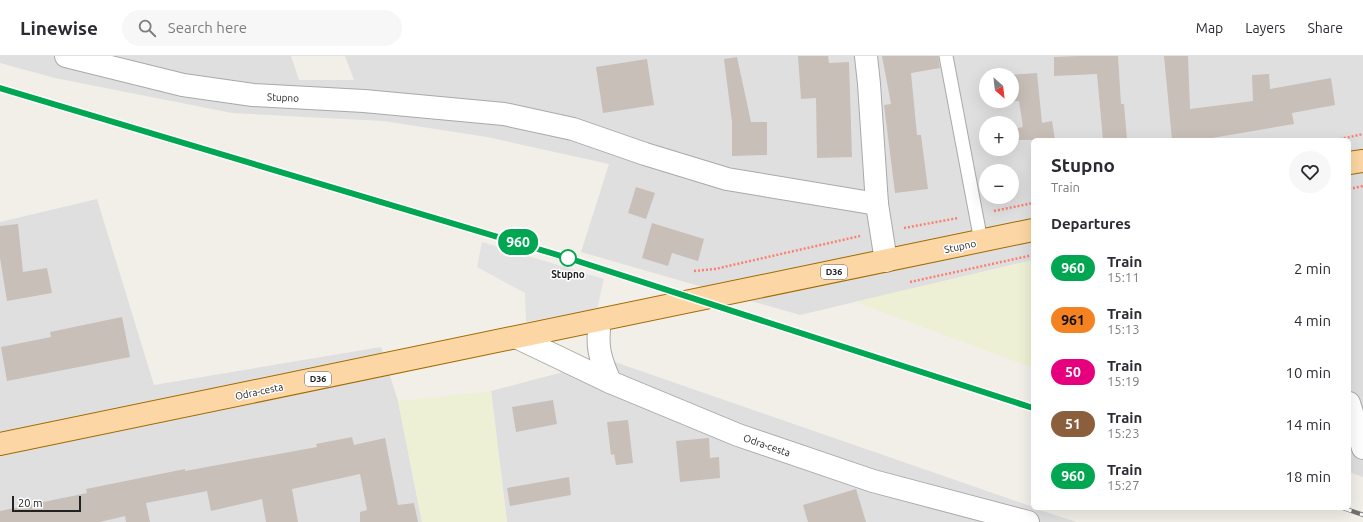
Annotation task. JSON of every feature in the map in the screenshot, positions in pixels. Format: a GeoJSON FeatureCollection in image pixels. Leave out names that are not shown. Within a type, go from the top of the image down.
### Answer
{"type":"FeatureCollection","features":[{"type":"Feature","properties":{"kind":"main road"},"geometry":{"type":"LineString","coordinates":[[1351,163],[1363,160]]}},
{"type":"Feature","properties":{"kind":"main road","name":"Stupno"},"geometry":{"type":"LineString","coordinates":[[636,313],[886,262],[1031,230]]}},
{"type":"Feature","properties":{"kind":"main road","name":"Odra-cesta"},"geometry":{"type":"LineString","coordinates":[[0,444],[636,313]]}},
{"type":"Feature","properties":{"kind":"street","name":"Stupno"},"geometry":{"type":"LineString","coordinates":[[66,56],[183,85],[253,95],[364,101],[504,114],[573,129],[645,154],[727,179],[877,204]]}},
{"type":"Feature","properties":{"kind":"street"},"geometry":{"type":"LineString","coordinates":[[866,56],[877,204],[886,262]]}},
{"type":"Feature","properties":{"kind":"street"},"geometry":{"type":"LineString","coordinates":[[600,321],[597,338],[600,358],[610,382]]}},
{"type":"Feature","properties":{"kind":"street","name":"Odra-cesta"},"geometry":{"type":"LineString","coordinates":[[518,338],[610,382],[738,435],[873,481],[1028,522]]}},
{"type":"Feature","properties":{"kind":"street"},"geometry":{"type":"LineString","coordinates":[[1351,409],[1363,448]]}},
{"type":"Feature","properties":{"kind":"lane"},"geometry":{"type":"LineString","coordinates":[[946,56],[981,241]]}},
{"type":"Feature","properties":{"kind":"path"},"geometry":{"type":"LineString","coordinates":[[1345,138],[1363,134]]}},
{"type":"Feature","properties":{"kind":"path"},"geometry":{"type":"LineString","coordinates":[[1351,189],[1363,186]]}},
{"type":"Feature","properties":{"kind":"path"},"geometry":{"type":"LineString","coordinates":[[910,282],[1031,255]]}},
{"type":"Feature","properties":{"kind":"path"},"geometry":{"type":"LineString","coordinates":[[694,270],[715,269]]}},
{"type":"Feature","properties":{"kind":"shaded area"},"geometry":{"type":"Polygon","coordinates":[[[0,56],[291,56],[299,80],[354,80],[345,56],[1363,56],[1363,477],[1351,473],[1351,138],[1031,138],[1031,260],[800,315],[581,252],[609,164],[487,137],[383,121],[232,113],[55,78],[0,63],[0,56]]]}},
{"type":"Feature","properties":{"kind":"shaded area"},"geometry":{"type":"Polygon","coordinates":[[[97,199],[154,385],[381,347],[398,401],[422,522],[0,522],[0,222],[97,199]]]}},
{"type":"Feature","properties":{"kind":"shaded area"},"geometry":{"type":"Polygon","coordinates":[[[482,242],[604,279],[597,309],[526,322],[525,293],[477,267],[482,242]]]}},
{"type":"Feature","properties":{"kind":"shaded area"},"geometry":{"type":"Polygon","coordinates":[[[609,360],[1031,506],[1031,510],[1039,510],[1077,522],[507,522],[491,391],[609,360]]]}},
{"type":"Feature","properties":{"kind":"green space"},"geometry":{"type":"Polygon","coordinates":[[[1031,260],[1031,367],[855,302],[1031,260]]]}},
{"type":"Feature","properties":{"kind":"green space"},"geometry":{"type":"Polygon","coordinates":[[[491,391],[507,522],[422,522],[398,401],[491,391]]]}},
{"type":"Feature","properties":{"kind":"building"},"geometry":{"type":"Polygon","coordinates":[[[798,56],[828,56],[829,63],[849,62],[852,157],[817,158],[816,98],[801,99],[798,56]]]}},
{"type":"Feature","properties":{"kind":"building"},"geometry":{"type":"Polygon","coordinates":[[[882,56],[938,56],[940,68],[911,73],[917,135],[921,135],[928,189],[895,193],[884,105],[891,104],[882,56]]]}},
{"type":"Feature","properties":{"kind":"building"},"geometry":{"type":"Polygon","coordinates":[[[1118,56],[1121,104],[1124,104],[1127,138],[1103,138],[1097,74],[1054,76],[1054,57],[1118,56]]]}},
{"type":"Feature","properties":{"kind":"building"},"geometry":{"type":"Polygon","coordinates":[[[1164,56],[1188,56],[1190,109],[1253,101],[1252,75],[1269,74],[1270,89],[1331,78],[1335,105],[1292,113],[1294,124],[1212,138],[1172,138],[1164,56]]]}},
{"type":"Feature","properties":{"kind":"building"},"geometry":{"type":"Polygon","coordinates":[[[737,57],[751,122],[767,122],[767,155],[732,156],[732,122],[724,59],[737,57]]]}},
{"type":"Feature","properties":{"kind":"building"},"geometry":{"type":"Polygon","coordinates":[[[647,59],[654,105],[603,113],[596,67],[647,59]]]}},
{"type":"Feature","properties":{"kind":"building"},"geometry":{"type":"Polygon","coordinates":[[[1037,73],[1042,123],[1052,121],[1055,138],[1031,138],[1031,140],[1019,140],[1019,128],[1023,127],[1019,101],[1019,74],[1037,73]]]}},
{"type":"Feature","properties":{"kind":"building"},"geometry":{"type":"Polygon","coordinates":[[[636,187],[655,193],[646,219],[628,213],[636,187]]]}},
{"type":"Feature","properties":{"kind":"building"},"geometry":{"type":"Polygon","coordinates":[[[652,223],[704,239],[698,261],[672,253],[668,266],[642,258],[652,223]]]}},
{"type":"Feature","properties":{"kind":"building"},"geometry":{"type":"Polygon","coordinates":[[[18,224],[23,272],[47,268],[52,293],[7,301],[0,258],[0,226],[18,224]]]}},
{"type":"Feature","properties":{"kind":"building"},"geometry":{"type":"Polygon","coordinates":[[[122,317],[130,357],[7,381],[1,347],[51,337],[50,332],[122,317]]]}},
{"type":"Feature","properties":{"kind":"building"},"geometry":{"type":"Polygon","coordinates":[[[553,400],[557,424],[516,432],[512,407],[553,400]]]}},
{"type":"Feature","properties":{"kind":"building"},"geometry":{"type":"Polygon","coordinates":[[[628,420],[633,463],[616,465],[614,454],[611,455],[607,422],[628,420]]]}},
{"type":"Feature","properties":{"kind":"building"},"geometry":{"type":"Polygon","coordinates":[[[352,437],[354,445],[385,438],[398,505],[414,503],[418,522],[360,522],[360,512],[367,510],[360,474],[292,489],[298,522],[266,522],[262,499],[211,511],[207,491],[146,503],[150,522],[126,522],[125,516],[100,522],[0,522],[0,511],[87,493],[86,489],[185,469],[185,471],[317,447],[316,444],[352,437]]]}},
{"type":"Feature","properties":{"kind":"building"},"geometry":{"type":"Polygon","coordinates":[[[709,438],[710,458],[719,457],[720,478],[680,482],[676,441],[709,438]]]}},
{"type":"Feature","properties":{"kind":"building"},"geometry":{"type":"Polygon","coordinates":[[[569,477],[571,495],[510,506],[507,488],[569,477]]]}},
{"type":"Feature","properties":{"kind":"building"},"geometry":{"type":"Polygon","coordinates":[[[856,489],[866,522],[808,522],[803,505],[856,489]]]}},
{"type":"Feature","properties":{"kind":"railway"},"geometry":{"type":"LineString","coordinates":[[0,88],[568,258],[1031,407]]}},
{"type":"Feature","properties":{"kind":"railway"},"geometry":{"type":"LineString","coordinates":[[1349,510],[1363,515]]}},
{"type":"Feature","properties":{"kind":"train","name":"960"},"geometry":{"type":"LineString","coordinates":[[0,88],[568,258],[1031,407]]}},
{"type":"Feature","properties":{"kind":"place","name":"Stupno"},"geometry":{"type":"Point","coordinates":[568,258]}}]}
